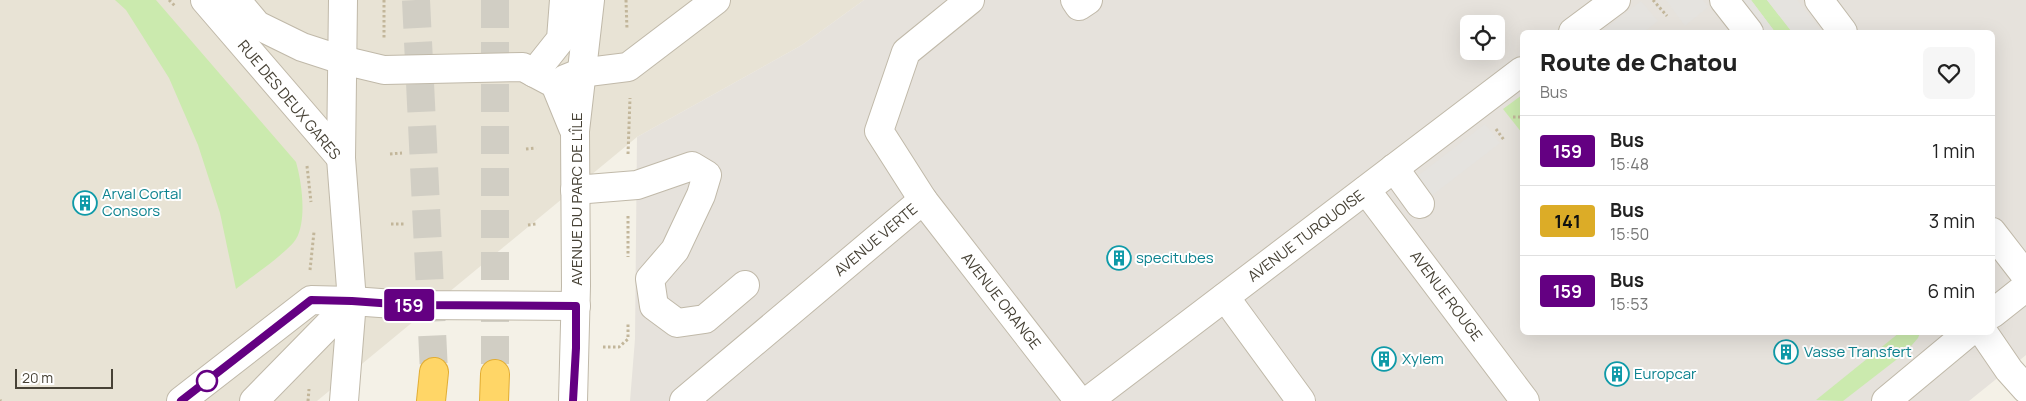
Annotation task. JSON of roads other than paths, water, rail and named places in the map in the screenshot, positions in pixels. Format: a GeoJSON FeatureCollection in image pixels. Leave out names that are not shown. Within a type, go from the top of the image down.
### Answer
{"type":"FeatureCollection","features":[{"type":"Feature","properties":{"kind":"highway"},"geometry":{"type":"LineString","coordinates":[[432,401],[434,372]]}},
{"type":"Feature","properties":{"kind":"highway"},"geometry":{"type":"LineString","coordinates":[[494,401],[495,374]]}},
{"type":"Feature","properties":{"kind":"street","name":"RUE DES DEUX GARES"},"geometry":{"type":"LineString","coordinates":[[205,0],[341,158],[352,301],[344,401]]}},
{"type":"Feature","properties":{"kind":"street","name":"RUE DES DEUX GARES"},"geometry":{"type":"LineString","coordinates":[[236,0],[256,24],[302,47],[342,60],[384,70],[523,66],[562,79]]}},
{"type":"Feature","properties":{"kind":"street"},"geometry":{"type":"LineString","coordinates":[[341,158],[343,0]]}},
{"type":"Feature","properties":{"kind":"street"},"geometry":{"type":"LineString","coordinates":[[562,79],[561,39],[564,0]]}},
{"type":"Feature","properties":{"kind":"street"},"geometry":{"type":"LineString","coordinates":[[562,79],[590,0]]}},
{"type":"Feature","properties":{"kind":"street"},"geometry":{"type":"LineString","coordinates":[[562,79],[628,67],[716,0]]}},
{"type":"Feature","properties":{"kind":"street","name":"AVENUE VERTE"},"geometry":{"type":"LineString","coordinates":[[684,401],[923,200],[879,131],[906,52],[970,0]]}},
{"type":"Feature","properties":{"kind":"street"},"geometry":{"type":"LineString","coordinates":[[1075,0],[1079,6],[1088,0]]}},
{"type":"Feature","properties":{"kind":"street"},"geometry":{"type":"LineString","coordinates":[[1576,30],[1616,0]]}},
{"type":"Feature","properties":{"kind":"street"},"geometry":{"type":"LineString","coordinates":[[1724,0],[1747,30]]}},
{"type":"Feature","properties":{"kind":"street"},"geometry":{"type":"LineString","coordinates":[[1819,0],[1842,30]]}},
{"type":"Feature","properties":{"kind":"street","name":"AVENUE TURQUOISE"},"geometry":{"type":"LineString","coordinates":[[1088,401],[1520,73]]}},
{"type":"Feature","properties":{"kind":"street","name":"AVENUE DU PARC DE L'ÎLE"},"geometry":{"type":"LineString","coordinates":[[562,79],[575,131],[576,348],[573,401]]}},
{"type":"Feature","properties":{"kind":"street"},"geometry":{"type":"LineString","coordinates":[[575,190],[637,185],[692,166],[707,175],[701,196],[675,250],[650,278],[654,306],[677,323],[705,319],[745,285]]}},
{"type":"Feature","properties":{"kind":"street"},"geometry":{"type":"LineString","coordinates":[[1394,168],[1420,204]]}},
{"type":"Feature","properties":{"kind":"street","name":"AVENUE ROUGE"},"geometry":{"type":"LineString","coordinates":[[1366,190],[1525,401]]}},
{"type":"Feature","properties":{"kind":"street","name":"AVENUE ORANGE"},"geometry":{"type":"LineString","coordinates":[[923,200],[1079,401]]}},
{"type":"Feature","properties":{"kind":"street"},"geometry":{"type":"LineString","coordinates":[[1995,236],[2026,276]]}},
{"type":"Feature","properties":{"kind":"street"},"geometry":{"type":"LineString","coordinates":[[1995,312],[2026,287]]}},
{"type":"Feature","properties":{"kind":"street"},"geometry":{"type":"LineString","coordinates":[[1225,297],[1301,401]]}},
{"type":"Feature","properties":{"kind":"street"},"geometry":{"type":"LineString","coordinates":[[181,401],[311,300],[408,305],[576,306]]}},
{"type":"Feature","properties":{"kind":"street"},"geometry":{"type":"LineString","coordinates":[[254,401],[352,301]]}},
{"type":"Feature","properties":{"kind":"street"},"geometry":{"type":"LineString","coordinates":[[1886,401],[1966,335]]}},
{"type":"Feature","properties":{"kind":"street"},"geometry":{"type":"LineString","coordinates":[[1985,335],[2009,370],[2026,389]]}},
{"type":"Feature","properties":{"kind":"tunnel"},"geometry":{"type":"LineString","coordinates":[[416,0],[434,372]]}},
{"type":"Feature","properties":{"kind":"tunnel"},"geometry":{"type":"LineString","coordinates":[[495,0],[495,374]]}},
{"type":"Feature","properties":{"kind":"place","name":"Arval Cortal Consors"},"geometry":{"type":"Point","coordinates":[85,203]}},
{"type":"Feature","properties":{"kind":"place","name":"specitubes"},"geometry":{"type":"Point","coordinates":[1119,258]}},
{"type":"Feature","properties":{"kind":"place","name":"Vasse Transfert"},"geometry":{"type":"Point","coordinates":[1786,352]}},
{"type":"Feature","properties":{"kind":"place","name":"Xylem"},"geometry":{"type":"Point","coordinates":[1384,359]}},
{"type":"Feature","properties":{"kind":"place","name":"Europcar"},"geometry":{"type":"Point","coordinates":[1617,374]}}]}
